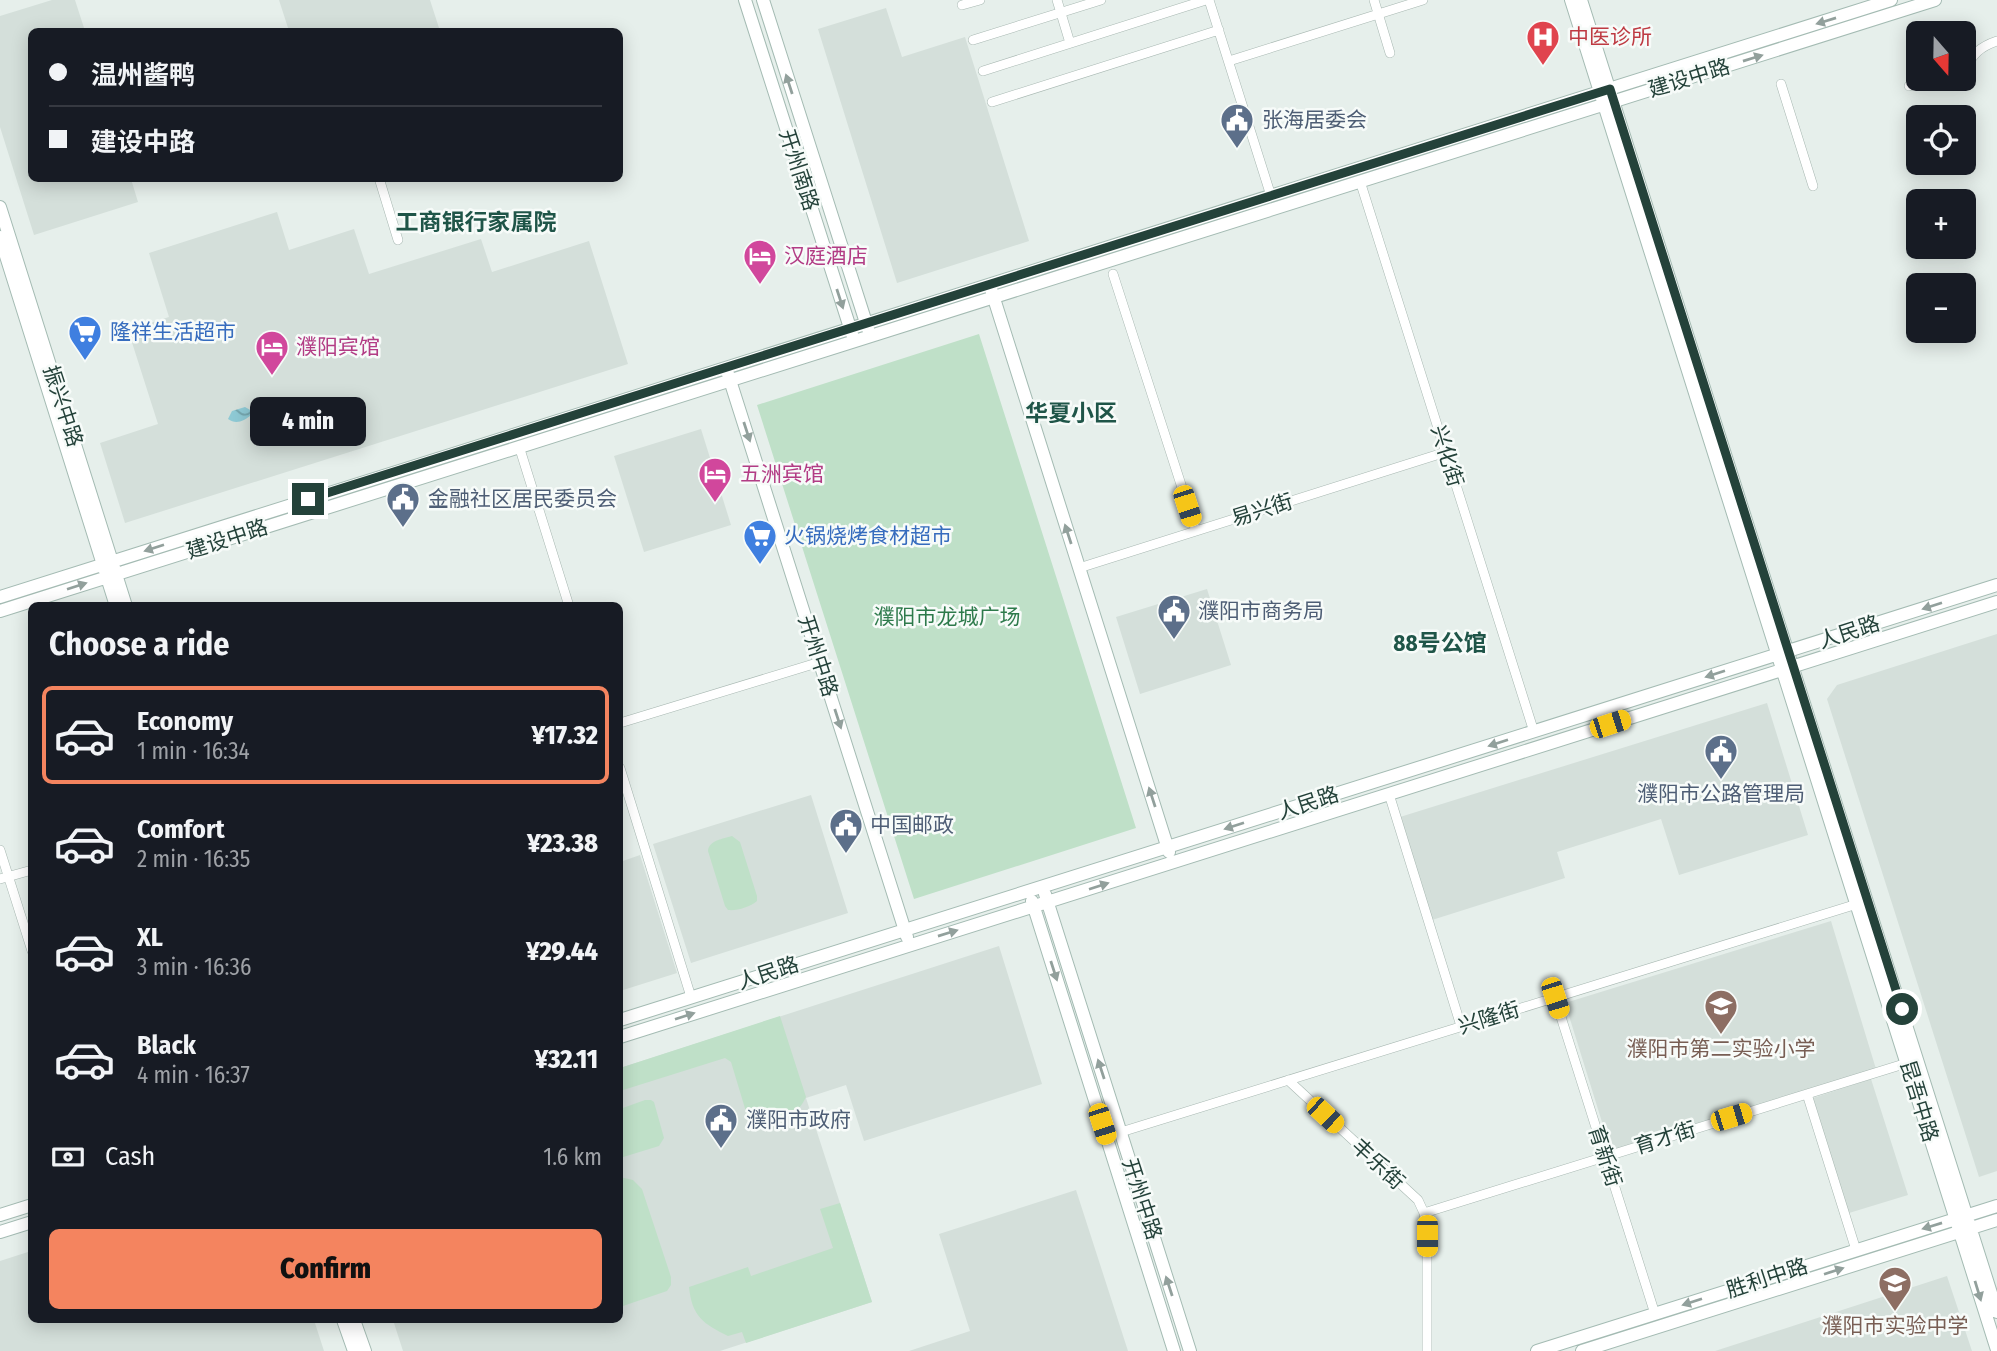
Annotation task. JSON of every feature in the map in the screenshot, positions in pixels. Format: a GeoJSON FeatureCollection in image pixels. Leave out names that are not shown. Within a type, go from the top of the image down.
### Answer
{"type":"FeatureCollection","features":[{"type":"Feature","properties":{"kind":"street","name":"开州南路"},"geometry":{"type":"LineString","coordinates":[[746,0],[852,334]]}},
{"type":"Feature","properties":{"kind":"street","name":"开州南路"},"geometry":{"type":"LineString","coordinates":[[763,0],[868,329]]}},
{"type":"Feature","properties":{"kind":"street"},"geometry":{"type":"LineString","coordinates":[[962,5],[980,0]]}},
{"type":"Feature","properties":{"kind":"street"},"geometry":{"type":"LineString","coordinates":[[1057,0],[1070,43]]}},
{"type":"Feature","properties":{"kind":"street"},"geometry":{"type":"LineString","coordinates":[[973,40],[1101,0]]}},
{"type":"Feature","properties":{"kind":"street"},"geometry":{"type":"LineString","coordinates":[[983,71],[1208,0],[1271,195]]}},
{"type":"Feature","properties":{"kind":"street"},"geometry":{"type":"LineString","coordinates":[[1374,0],[1390,53]]}},
{"type":"Feature","properties":{"kind":"street"},"geometry":{"type":"LineString","coordinates":[[1229,61],[1423,0]]}},
{"type":"Feature","properties":{"kind":"street"},"geometry":{"type":"LineString","coordinates":[[1571,0],[1607,97]]}},
{"type":"Feature","properties":{"kind":"street"},"geometry":{"type":"LineString","coordinates":[[1581,0],[1607,97]]}},
{"type":"Feature","properties":{"kind":"street","name":"建设中路"},"geometry":{"type":"LineString","coordinates":[[0,611],[110,569],[728,373],[991,290],[1360,181],[1891,0]]}},
{"type":"Feature","properties":{"kind":"street","name":"建设中路"},"geometry":{"type":"LineString","coordinates":[[991,290],[1271,195],[1935,0]]}},
{"type":"Feature","properties":{"kind":"street"},"geometry":{"type":"LineString","coordinates":[[992,102],[1219,30]]}},
{"type":"Feature","properties":{"kind":"street"},"geometry":{"type":"LineString","coordinates":[[1976,52],[1984,45],[1997,41]]}},
{"type":"Feature","properties":{"kind":"street"},"geometry":{"type":"LineString","coordinates":[[1781,84],[1813,186]]}},
{"type":"Feature","properties":{"kind":"street","name":"昆吾中路"},"geometry":{"type":"LineString","coordinates":[[1607,97],[1963,1224],[1997,1350]]}},
{"type":"Feature","properties":{"kind":"street","name":"兴化街"},"geometry":{"type":"LineString","coordinates":[[1360,181],[1534,732]]}},
{"type":"Feature","properties":{"kind":"street"},"geometry":{"type":"LineString","coordinates":[[380,182],[398,240]]}},
{"type":"Feature","properties":{"kind":"street","name":"振兴中路"},"geometry":{"type":"LineString","coordinates":[[0,207],[110,569],[115,602]]}},
{"type":"Feature","properties":{"kind":"street","name":"振兴中路"},"geometry":{"type":"LineString","coordinates":[[0,237],[110,569],[124,602]]}},
{"type":"Feature","properties":{"kind":"street"},"geometry":{"type":"LineString","coordinates":[[1113,274],[1196,531]]}},
{"type":"Feature","properties":{"kind":"street"},"geometry":{"type":"LineString","coordinates":[[991,290],[1172,862]]}},
{"type":"Feature","properties":{"kind":"street","name":"建设中路"},"geometry":{"type":"LineString","coordinates":[[0,597],[110,569],[519,446],[728,373]]}},
{"type":"Feature","properties":{"kind":"street","name":"开州中路"},"geometry":{"type":"LineString","coordinates":[[728,373],[909,945]]}},
{"type":"Feature","properties":{"kind":"street"},"geometry":{"type":"LineString","coordinates":[[519,446],[568,602]]}},
{"type":"Feature","properties":{"kind":"street","name":"易兴街"},"geometry":{"type":"LineString","coordinates":[[1079,568],[1446,452]]}},
{"type":"Feature","properties":{"kind":"street","name":"人民路"},"geometry":{"type":"LineString","coordinates":[[623,1019],[1997,585]]}},
{"type":"Feature","properties":{"kind":"street","name":"人民路"},"geometry":{"type":"LineString","coordinates":[[623,1036],[1997,602]]}},
{"type":"Feature","properties":{"kind":"street"},"geometry":{"type":"LineString","coordinates":[[623,722],[820,662]]}},
{"type":"Feature","properties":{"kind":"street","name":"昆吾中路"},"geometry":{"type":"LineString","coordinates":[[1788,668],[1907,1063],[1997,1312]]}},
{"type":"Feature","properties":{"kind":"street"},"geometry":{"type":"LineString","coordinates":[[623,778],[691,998]]}},
{"type":"Feature","properties":{"kind":"street"},"geometry":{"type":"LineString","coordinates":[[1389,794],[1461,1026]]}},
{"type":"Feature","properties":{"kind":"street"},"geometry":{"type":"LineString","coordinates":[[0,850],[4,878],[28,941]]}},
{"type":"Feature","properties":{"kind":"street"},"geometry":{"type":"LineString","coordinates":[[4,878],[28,871]]}},
{"type":"Feature","properties":{"kind":"street","name":"开州中路"},"geometry":{"type":"LineString","coordinates":[[1043,887],[1190,1351]]}},
{"type":"Feature","properties":{"kind":"street","name":"开州中路"},"geometry":{"type":"LineString","coordinates":[[1029,891],[1174,1351]]}},
{"type":"Feature","properties":{"kind":"street","name":"兴隆街"},"geometry":{"type":"LineString","coordinates":[[1121,1132],[1857,904]]}},
{"type":"Feature","properties":{"kind":"street","name":"育新街"},"geometry":{"type":"LineString","coordinates":[[1555,998],[1654,1314]]}},
{"type":"Feature","properties":{"kind":"street","name":"育才街"},"geometry":{"type":"LineString","coordinates":[[1424,1213],[1907,1063]]}},
{"type":"Feature","properties":{"kind":"street","name":"丰乐街"},"geometry":{"type":"LineString","coordinates":[[1288,1080],[1418,1200],[1424,1213]]}},
{"type":"Feature","properties":{"kind":"street"},"geometry":{"type":"LineString","coordinates":[[1807,1094],[1856,1250]]}},
{"type":"Feature","properties":{"kind":"street"},"geometry":{"type":"LineString","coordinates":[[0,1215],[28,1206]]}},
{"type":"Feature","properties":{"kind":"street","name":"胜利中路"},"geometry":{"type":"LineString","coordinates":[[1582,1351],[1963,1224],[1997,1206]]}},
{"type":"Feature","properties":{"kind":"street"},"geometry":{"type":"LineString","coordinates":[[1424,1213],[1427,1236],[1427,1351]]}},
{"type":"Feature","properties":{"kind":"street","name":"胜利中路"},"geometry":{"type":"LineString","coordinates":[[1537,1351],[1856,1250],[1963,1224],[1997,1220]]}},
{"type":"Feature","properties":{"kind":"street"},"geometry":{"type":"LineString","coordinates":[[0,1232],[28,1223]]}},
{"type":"Feature","properties":{"kind":"street"},"geometry":{"type":"LineString","coordinates":[[344,1323],[354,1351]]}},
{"type":"Feature","properties":{"kind":"street"},"geometry":{"type":"LineString","coordinates":[[355,1323],[365,1351]]}},
{"type":"Feature","properties":{"kind":"shaded area"},"geometry":{"type":"Polygon","coordinates":[[[52,0],[75,0],[84,28],[28,28],[28,182],[132,182],[138,202],[34,235],[0,127],[0,16],[52,0]]]}},
{"type":"Feature","properties":{"kind":"shaded area"},"geometry":{"type":"Polygon","coordinates":[[[279,0],[430,0],[439,28],[288,28],[279,0]]]}},
{"type":"Feature","properties":{"kind":"shaded area"},"geometry":{"type":"Polygon","coordinates":[[[886,8],[902,57],[965,37],[1029,241],[897,283],[818,29],[886,8]]]}},
{"type":"Feature","properties":{"kind":"shaded area","name":"濮阳宾馆"},"geometry":{"type":"Polygon","coordinates":[[[277,212],[289,250],[354,229],[369,274],[481,239],[492,272],[589,241],[628,364],[125,523],[100,443],[158,424],[128,330],[169,317],[149,253],[277,212]]]}},
{"type":"Feature","properties":{"kind":"shaded area"},"geometry":{"type":"Polygon","coordinates":[[[701,429],[731,525],[644,552],[614,456],[701,429]]]}},
{"type":"Feature","properties":{"kind":"shaded area","name":"濮阳市商务局"},"geometry":{"type":"Polygon","coordinates":[[[1207,589],[1231,665],[1140,694],[1116,617],[1207,589]]]}},
{"type":"Feature","properties":{"kind":"shaded area"},"geometry":{"type":"Polygon","coordinates":[[[1997,634],[1997,1171],[1979,1177],[1827,699],[1837,685],[1997,634]]]}},
{"type":"Feature","properties":{"kind":"shaded area"},"geometry":{"type":"Polygon","coordinates":[[[1767,703],[1808,835],[1679,875],[1661,819],[1557,852],[1565,878],[1432,920],[1400,817],[1767,703]]]}},
{"type":"Feature","properties":{"kind":"shaded area"},"geometry":{"type":"Polygon","coordinates":[[[811,795],[848,913],[691,963],[653,844],[811,795]]]}},
{"type":"Feature","properties":{"kind":"shaded area"},"geometry":{"type":"Polygon","coordinates":[[[640,855],[677,973],[623,990],[623,861],[640,855]]]}},
{"type":"Feature","properties":{"kind":"shaded area","name":"濮阳市第二实验小学"},"geometry":{"type":"Polygon","coordinates":[[[1831,921],[1876,1069],[1611,1151],[1565,1003],[1831,921]]]}},
{"type":"Feature","properties":{"kind":"shaded area","name":"濮阳市政府"},"geometry":{"type":"Polygon","coordinates":[[[999,946],[1042,1084],[864,1141],[846,1085],[806,1098],[872,1302],[720,1351],[403,1351],[394,1323],[623,1323],[623,1067],[999,946]]]}},
{"type":"Feature","properties":{"kind":"shaded area"},"geometry":{"type":"Polygon","coordinates":[[[1871,1079],[1908,1195],[1849,1213],[1813,1098],[1871,1079]]]}},
{"type":"Feature","properties":{"kind":"shaded area"},"geometry":{"type":"Polygon","coordinates":[[[1076,1190],[1128,1351],[909,1351],[970,1331],[939,1234],[1076,1190]]]}},
{"type":"Feature","properties":{"kind":"shaded area"},"geometry":{"type":"Polygon","coordinates":[[[28,1252],[28,1323],[315,1323],[324,1351],[0,1351],[0,1261],[28,1252]]]}},
{"type":"Feature","properties":{"kind":"shaded area","name":"濮阳市实验中学"},"geometry":{"type":"Polygon","coordinates":[[[1947,1276],[1972,1351],[1715,1351],[1947,1276]]]}},
{"type":"Feature","properties":{"kind":"green space","name":"濮阳市龙城广场"},"geometry":{"type":"Polygon","coordinates":[[[979,334],[1136,828],[914,899],[757,405],[979,334]]]}},
{"type":"Feature","properties":{"kind":"green space"},"geometry":{"type":"Polygon","coordinates":[[[732,836],[740,842],[757,901],[747,907],[728,910],[708,851],[714,842],[732,836]]]}},
{"type":"Feature","properties":{"kind":"green space"},"geometry":{"type":"Polygon","coordinates":[[[780,1016],[806,1097],[798,1109],[789,1115],[751,1116],[747,1115],[731,1062],[725,1058],[623,1090],[623,1067],[780,1016]]]}},
{"type":"Feature","properties":{"kind":"green space"},"geometry":{"type":"Polygon","coordinates":[[[645,1100],[654,1102],[664,1138],[659,1146],[623,1157],[623,1108],[645,1100]]]}},
{"type":"Feature","properties":{"kind":"green space"},"geometry":{"type":"Polygon","coordinates":[[[623,1178],[633,1180],[642,1189],[671,1277],[671,1285],[667,1291],[623,1306],[623,1178]]]}},
{"type":"Feature","properties":{"kind":"green space"},"geometry":{"type":"Polygon","coordinates":[[[840,1203],[872,1302],[746,1343],[742,1332],[728,1336],[712,1328],[696,1313],[689,1287],[748,1267],[751,1276],[833,1248],[820,1209],[840,1203]]]}},
{"type":"Feature","properties":{"kind":"water"},"geometry":{"type":"Polygon","coordinates":[[[245,407],[252,411],[251,415],[237,422],[228,419],[232,411],[245,407]]]}},
{"type":"Feature","properties":{"kind":"place","name":"中医诊所"},"geometry":{"type":"Point","coordinates":[1543,67]}},
{"type":"Feature","properties":{"kind":"place","name":"张海居委会"},"geometry":{"type":"Point","coordinates":[1237,150]}},
{"type":"Feature","properties":{"kind":"place","name":"汉庭酒店"},"geometry":{"type":"Point","coordinates":[760,286]}},
{"type":"Feature","properties":{"kind":"place","name":"隆祥生活超市"},"geometry":{"type":"Point","coordinates":[85,362]}},
{"type":"Feature","properties":{"kind":"place","name":"濮阳宾馆"},"geometry":{"type":"Point","coordinates":[272,377]}},
{"type":"Feature","properties":{"kind":"place","name":"五洲宾馆"},"geometry":{"type":"Point","coordinates":[715,504]}},
{"type":"Feature","properties":{"kind":"place","name":"金融社区居民委员会"},"geometry":{"type":"Point","coordinates":[403,529]}},
{"type":"Feature","properties":{"kind":"place","name":"火锅烧烤食材超市"},"geometry":{"type":"Point","coordinates":[760,566]}},
{"type":"Feature","properties":{"kind":"place","name":"濮阳市商务局"},"geometry":{"type":"Point","coordinates":[1174,641]}},
{"type":"Feature","properties":{"kind":"place","name":"濮阳市公路管理局"},"geometry":{"type":"Point","coordinates":[1721,781]}},
{"type":"Feature","properties":{"kind":"place","name":"中国邮政"},"geometry":{"type":"Point","coordinates":[846,855]}},
{"type":"Feature","properties":{"kind":"place","name":"濮阳市第二实验小学"},"geometry":{"type":"Point","coordinates":[1721,1036]}},
{"type":"Feature","properties":{"kind":"place","name":"濮阳市政府"},"geometry":{"type":"Point","coordinates":[721,1150]}},
{"type":"Feature","properties":{"kind":"place","name":"濮阳市实验中学"},"geometry":{"type":"Point","coordinates":[1895,1313]}},
{"type":"Feature","properties":{"kind":"district","name":"工商银行家属院"},"geometry":{"type":"Point","coordinates":[476,222]}},
{"type":"Feature","properties":{"kind":"district","name":"华夏小区"},"geometry":{"type":"Point","coordinates":[1071,413]}},
{"type":"Feature","properties":{"kind":"district","name":"88号公馆"},"geometry":{"type":"Point","coordinates":[1440,643]}},
{"type":"Feature","properties":{"kind":"route"},"geometry":{"type":"LineString","coordinates":[[308,499],[1610,89],[1902,1009]]}}]}
